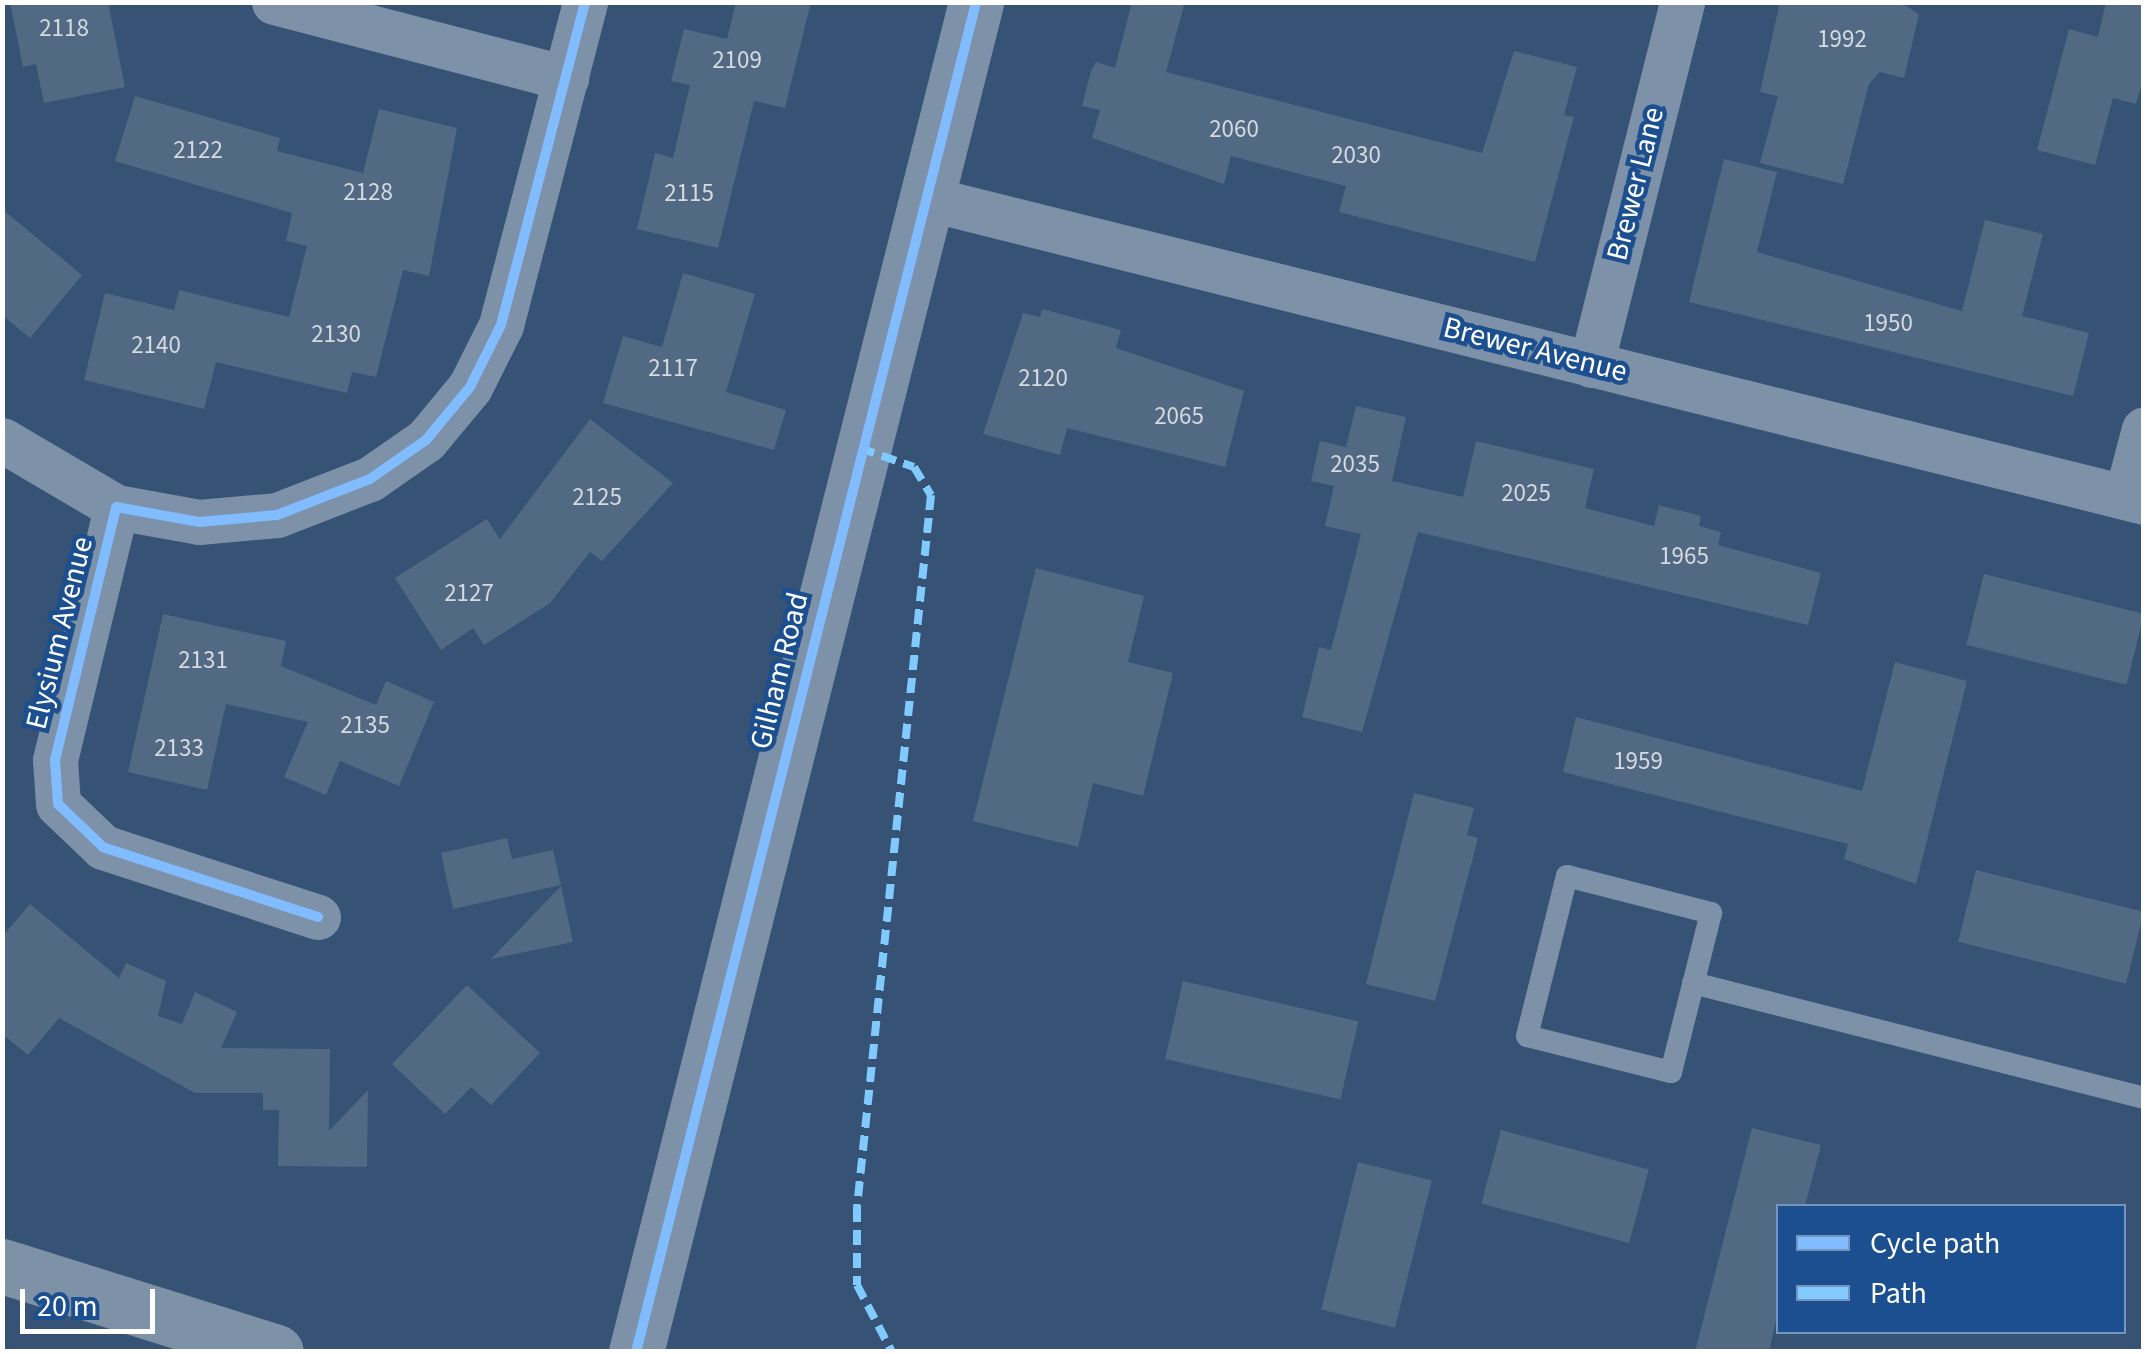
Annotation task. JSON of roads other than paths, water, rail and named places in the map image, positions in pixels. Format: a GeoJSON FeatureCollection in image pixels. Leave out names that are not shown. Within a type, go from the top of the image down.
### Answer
{"type":"FeatureCollection","features":[{"type":"Feature","properties":{"kind":"highway"},"geometry":{"type":"LineString","coordinates":[[2,1266],[276,1352]]}},
{"type":"Feature","properties":{"kind":"street"},"geometry":{"type":"LineString","coordinates":[[274,2],[566,78]]}},
{"type":"Feature","properties":{"kind":"street","name":"Elysium Avenue"},"geometry":{"type":"LineString","coordinates":[[2,440],[116,507],[199,522],[278,514],[370,479],[426,440],[494,341],[585,2]]}},
{"type":"Feature","properties":{"kind":"street","name":"Gilham Road"},"geometry":{"type":"LineString","coordinates":[[642,1327],[976,2]]}},
{"type":"Feature","properties":{"kind":"street","name":"Brewer Lane"},"geometry":{"type":"LineString","coordinates":[[1591,365],[1682,2]]}},
{"type":"Feature","properties":{"kind":"street","name":"Brewer Avenue"},"geometry":{"type":"LineString","coordinates":[[926,198],[2135,500]]}},
{"type":"Feature","properties":{"kind":"street"},"geometry":{"type":"LineString","coordinates":[[2135,500],[2144,429]]}},
{"type":"Feature","properties":{"kind":"street","name":"Elysium Avenue"},"geometry":{"type":"LineString","coordinates":[[116,507],[55,760],[58,804],[103,847],[318,917]]}},
{"type":"Feature","properties":{"kind":"lane"},"geometry":{"type":"LineString","coordinates":[[1567,876],[1711,913],[1693,983],[1670,1072],[1527,1036],[1567,876]]}},
{"type":"Feature","properties":{"kind":"lane"},"geometry":{"type":"LineString","coordinates":[[1693,983],[2144,1098]]}}]}
